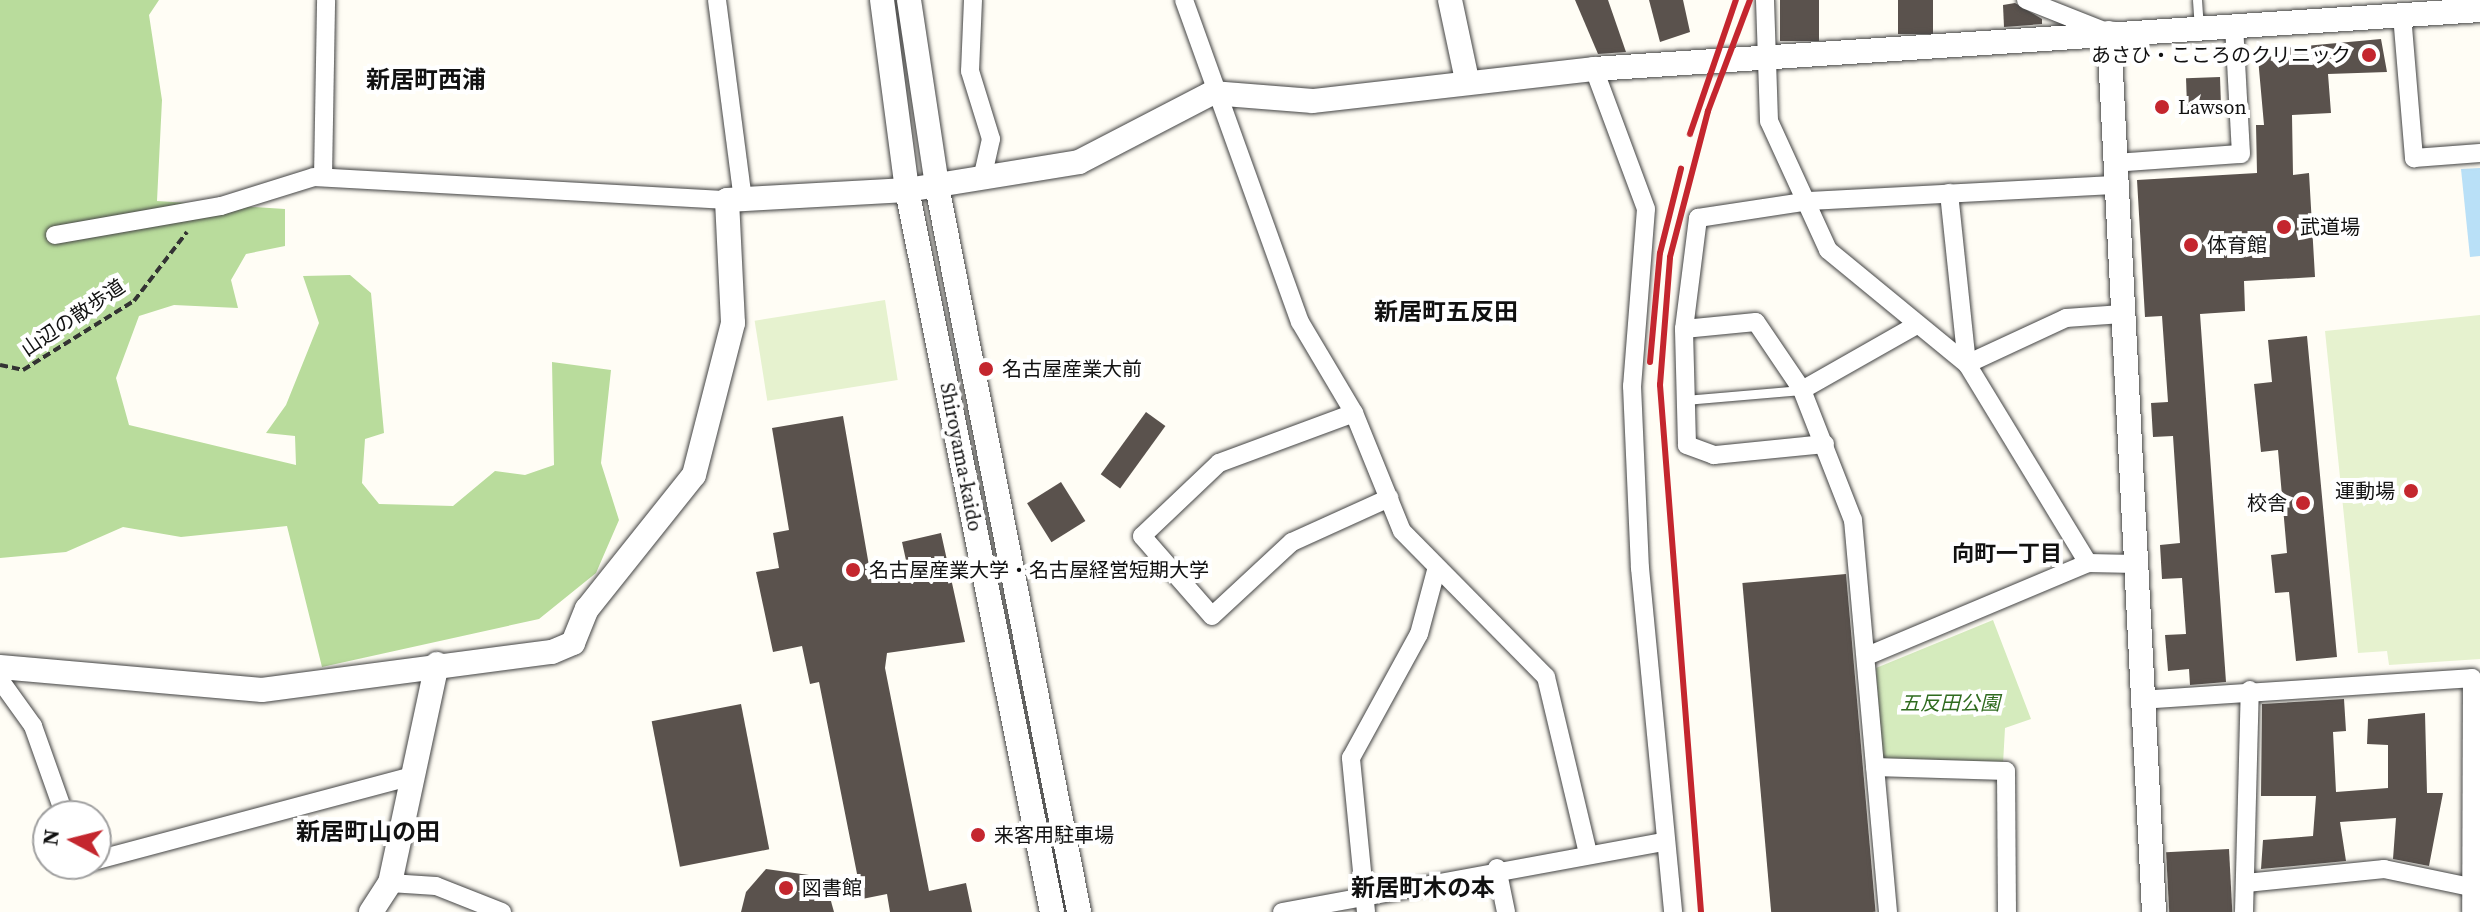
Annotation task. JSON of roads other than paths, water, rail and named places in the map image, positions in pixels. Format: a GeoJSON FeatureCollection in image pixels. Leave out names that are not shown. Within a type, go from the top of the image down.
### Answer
{"type":"FeatureCollection","features":[{"type":"Feature","properties":{"kind":"street"},"geometry":{"type":"LineString","coordinates":[[323,177],[326,0]]}},
{"type":"Feature","properties":{"kind":"street"},"geometry":{"type":"LineString","coordinates":[[0,667],[262,690],[437,664],[552,652],[573,643],[587,609],[694,475],[733,323],[735,200],[717,0]]}},
{"type":"Feature","properties":{"kind":"street","name":"Shiroyama-kaido"},"geometry":{"type":"LineString","coordinates":[[882,0],[907,190],[1052,912]]}},
{"type":"Feature","properties":{"kind":"street","name":"Shiroyama-kaido"},"geometry":{"type":"LineString","coordinates":[[909,0],[937,186],[1079,912]]}},
{"type":"Feature","properties":{"kind":"street"},"geometry":{"type":"LineString","coordinates":[[973,0],[970,71],[991,139],[982,179]]}},
{"type":"Feature","properties":{"kind":"street"},"geometry":{"type":"LineString","coordinates":[[1184,0],[1212,93],[1300,322],[1354,413],[1402,531],[1546,677],[1588,853]]}},
{"type":"Feature","properties":{"kind":"street"},"geometry":{"type":"LineString","coordinates":[[1450,0],[1467,80]]}},
{"type":"Feature","properties":{"kind":"street"},"geometry":{"type":"LineString","coordinates":[[1765,0],[1761,57],[1769,121],[1809,201],[1828,250],[1967,364],[2088,563]]}},
{"type":"Feature","properties":{"kind":"street"},"geometry":{"type":"LineString","coordinates":[[2026,0],[2109,33]]}},
{"type":"Feature","properties":{"kind":"street"},"geometry":{"type":"LineString","coordinates":[[55,235],[221,206],[323,177],[735,200],[907,190],[1079,162],[1212,93],[1313,101],[1467,80],[1594,69],[2402,15],[2471,7]]}},
{"type":"Feature","properties":{"kind":"street"},"geometry":{"type":"LineString","coordinates":[[2402,15],[2414,158],[2480,153]]}},
{"type":"Feature","properties":{"kind":"street"},"geometry":{"type":"LineString","coordinates":[[1825,444],[1694,452],[1682,435],[1684,329],[1698,218],[1809,201],[1949,193],[2114,174],[2241,154],[2234,26]]}},
{"type":"Feature","properties":{"kind":"street"},"geometry":{"type":"LineString","coordinates":[[2109,33],[2154,912]]}},
{"type":"Feature","properties":{"kind":"street"},"geometry":{"type":"LineString","coordinates":[[1594,69],[1646,209],[1632,386],[1664,842],[1673,912]]}},
{"type":"Feature","properties":{"kind":"street"},"geometry":{"type":"LineString","coordinates":[[1949,193],[1967,364]]}},
{"type":"Feature","properties":{"kind":"street"},"geometry":{"type":"LineString","coordinates":[[1967,364],[2066,318],[2122,314]]}},
{"type":"Feature","properties":{"kind":"street"},"geometry":{"type":"LineString","coordinates":[[1684,329],[1756,322],[1802,390],[1853,520],[1888,912]]}},
{"type":"Feature","properties":{"kind":"street"},"geometry":{"type":"LineString","coordinates":[[1802,390],[1918,324]]}},
{"type":"Feature","properties":{"kind":"street"},"geometry":{"type":"LineString","coordinates":[[1354,413],[1219,463],[1142,536],[1212,616],[1292,542],[1389,498]]}},
{"type":"Feature","properties":{"kind":"street"},"geometry":{"type":"LineString","coordinates":[[1867,656],[2088,563],[2136,564]]}},
{"type":"Feature","properties":{"kind":"street"},"geometry":{"type":"LineString","coordinates":[[1364,904],[1351,758],[1419,634],[1437,567]]}},
{"type":"Feature","properties":{"kind":"street"},"geometry":{"type":"LineString","coordinates":[[371,912],[390,883],[437,664]]}},
{"type":"Feature","properties":{"kind":"street"},"geometry":{"type":"LineString","coordinates":[[2141,700],[2250,690],[2472,678],[2476,889],[2471,912]]}},
{"type":"Feature","properties":{"kind":"street"},"geometry":{"type":"LineString","coordinates":[[0,680],[33,726],[59,800]]}},
{"type":"Feature","properties":{"kind":"street"},"geometry":{"type":"LineString","coordinates":[[2244,912],[2250,690]]}},
{"type":"Feature","properties":{"kind":"street"},"geometry":{"type":"LineString","coordinates":[[1875,767],[2006,771],[2007,912]]}},
{"type":"Feature","properties":{"kind":"street"},"geometry":{"type":"LineString","coordinates":[[112,856],[413,776]]}},
{"type":"Feature","properties":{"kind":"street"},"geometry":{"type":"LineString","coordinates":[[1282,912],[1364,904],[1497,868],[1664,842]]}},
{"type":"Feature","properties":{"kind":"street"},"geometry":{"type":"LineString","coordinates":[[1497,868],[1506,912]]}},
{"type":"Feature","properties":{"kind":"street"},"geometry":{"type":"LineString","coordinates":[[2246,883],[2384,869],[2476,889]]}},
{"type":"Feature","properties":{"kind":"street"},"geometry":{"type":"LineString","coordinates":[[390,883],[436,886],[502,912]]}},
{"type":"Feature","properties":{"kind":"lane"},"geometry":{"type":"LineString","coordinates":[[2197,0],[2199,27]]}},
{"type":"Feature","properties":{"kind":"lane"},"geometry":{"type":"LineString","coordinates":[[1682,400],[1802,390]]}},
{"type":"Feature","properties":{"kind":"water"},"geometry":{"type":"Polygon","coordinates":[[[2480,168],[2480,256],[2470,257],[2461,169],[2480,168]]]}},
{"type":"Feature","properties":{"kind":"railway"},"geometry":{"type":"LineString","coordinates":[[1690,134],[1736,0]]}},
{"type":"Feature","properties":{"kind":"railway"},"geometry":{"type":"LineString","coordinates":[[1701,912],[1660,385],[1670,257],[1708,111],[1750,0]]}},
{"type":"Feature","properties":{"kind":"railway"},"geometry":{"type":"LineString","coordinates":[[1650,362],[1660,253],[1681,169]]}},
{"type":"Feature","properties":{"kind":"place","name":"あさひ・こころのクリニック"},"geometry":{"type":"Point","coordinates":[2369,55]}},
{"type":"Feature","properties":{"kind":"place","name":"Lawson"},"geometry":{"type":"Point","coordinates":[2162,107]}},
{"type":"Feature","properties":{"kind":"place","name":"武道場"},"geometry":{"type":"Point","coordinates":[2284,227]}},
{"type":"Feature","properties":{"kind":"place","name":"体育館"},"geometry":{"type":"Point","coordinates":[2191,245]}},
{"type":"Feature","properties":{"kind":"place","name":"名古屋産業大前"},"geometry":{"type":"Point","coordinates":[986,369]}},
{"type":"Feature","properties":{"kind":"place","name":"運動場"},"geometry":{"type":"Point","coordinates":[2411,491]}},
{"type":"Feature","properties":{"kind":"place","name":"校舎"},"geometry":{"type":"Point","coordinates":[2303,503]}},
{"type":"Feature","properties":{"kind":"place","name":"名古屋産業大学・名古屋経営短期大学"},"geometry":{"type":"Point","coordinates":[853,570]}},
{"type":"Feature","properties":{"kind":"place","name":"来客用駐車場"},"geometry":{"type":"Point","coordinates":[978,835]}},
{"type":"Feature","properties":{"kind":"place","name":"図書館"},"geometry":{"type":"Point","coordinates":[786,888]}},
{"type":"Feature","properties":{"kind":"district","name":"新居町西浦"},"geometry":{"type":"Point","coordinates":[426,80]}},
{"type":"Feature","properties":{"kind":"district","name":"新居町五反田"},"geometry":{"type":"Point","coordinates":[1446,312]}},
{"type":"Feature","properties":{"kind":"district","name":"向町一丁目"},"geometry":{"type":"Point","coordinates":[2007,554]}},
{"type":"Feature","properties":{"kind":"district","name":"新居町山の田"},"geometry":{"type":"Point","coordinates":[368,832]}},
{"type":"Feature","properties":{"kind":"district","name":"新居町木の本"},"geometry":{"type":"Point","coordinates":[1423,888]}},
{"type":"Feature","properties":{"kind":"park label","name":"五反田公園"},"geometry":{"type":"Point","coordinates":[1950,703]}}]}
